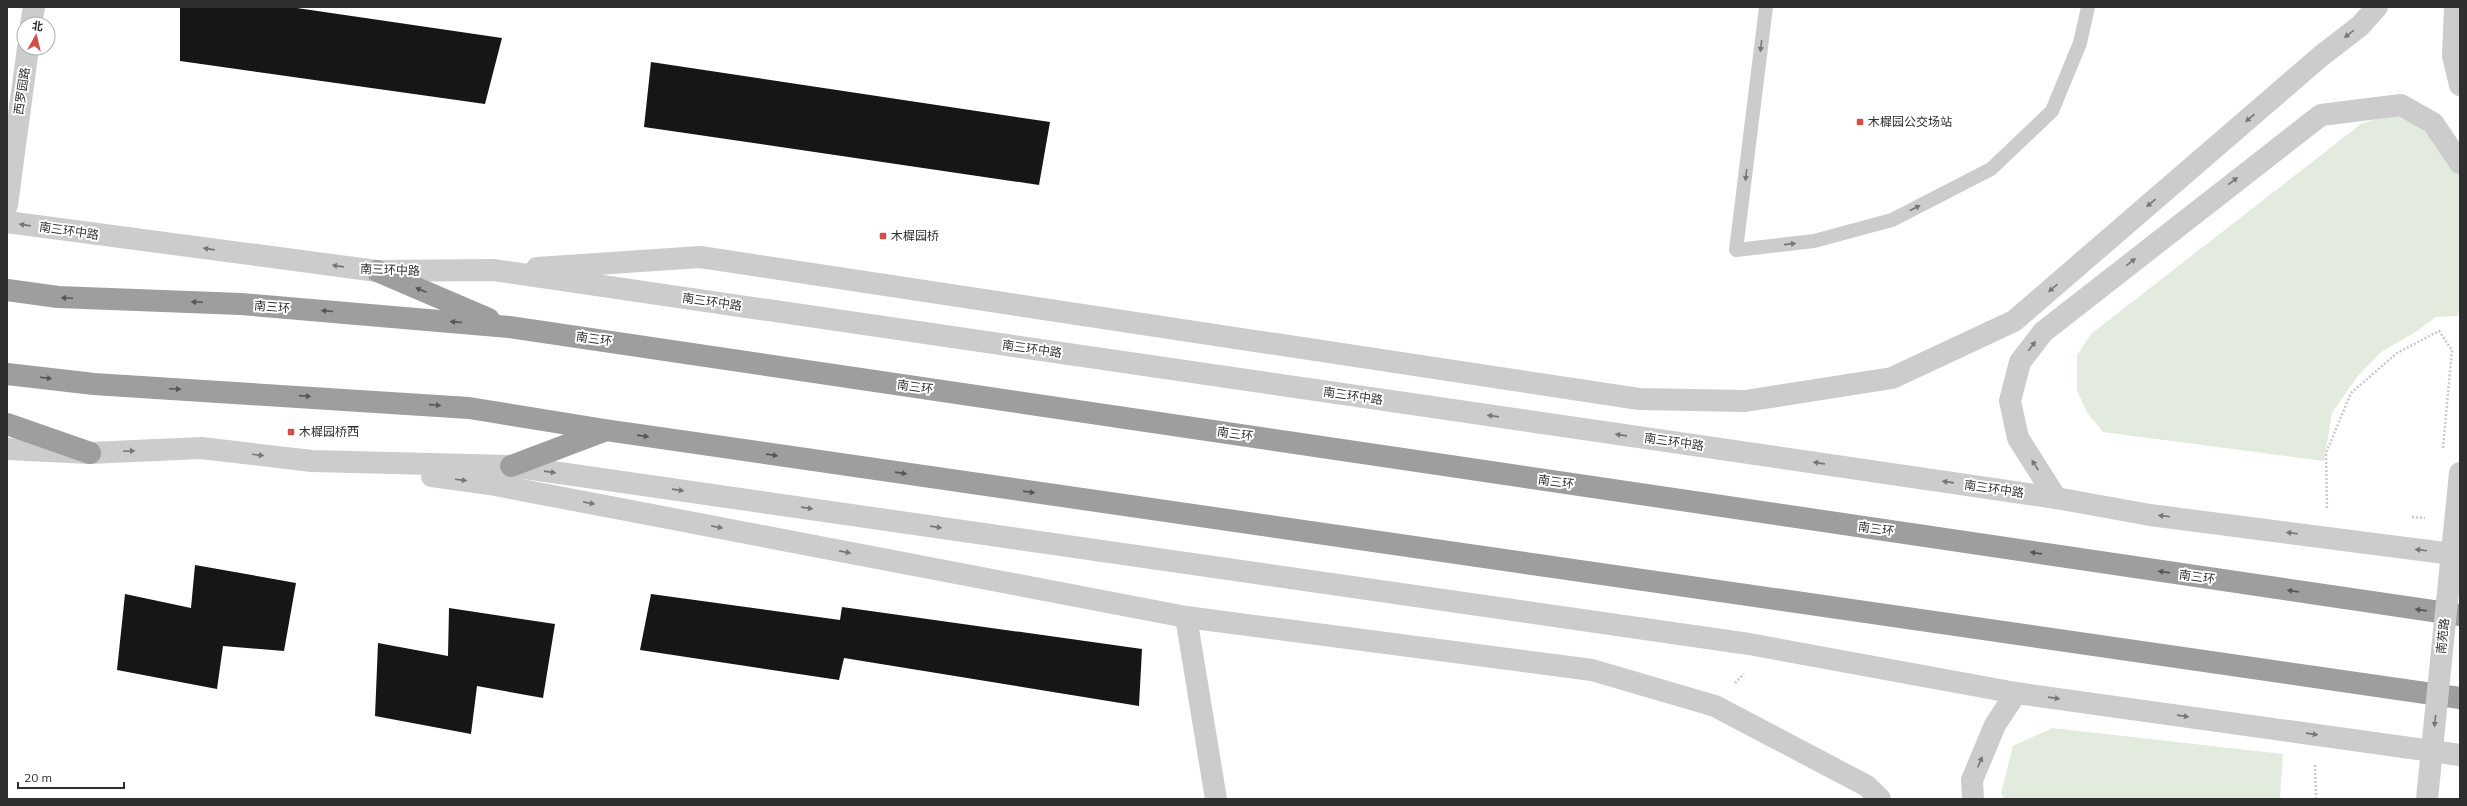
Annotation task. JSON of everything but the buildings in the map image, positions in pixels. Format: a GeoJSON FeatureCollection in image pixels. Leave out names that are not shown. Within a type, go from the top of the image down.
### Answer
{"type":"FeatureCollection","features":[{"type":"Feature","properties":{"kind":"highway"},"geometry":{"type":"LineString","coordinates":[[377,271],[509,327]]}},
{"type":"Feature","properties":{"kind":"highway","name":"南三环"},"geometry":{"type":"LineString","coordinates":[[7,290],[58,297],[241,304],[509,327],[2460,616]]}},
{"type":"Feature","properties":{"kind":"highway"},"geometry":{"type":"LineString","coordinates":[[7,374],[94,384],[469,408],[605,430],[2460,698]]}},
{"type":"Feature","properties":{"kind":"highway"},"geometry":{"type":"LineString","coordinates":[[7,424],[90,452]]}},
{"type":"Feature","properties":{"kind":"highway"},"geometry":{"type":"LineString","coordinates":[[511,466],[605,430]]}},
{"type":"Feature","properties":{"kind":"street"},"geometry":{"type":"LineString","coordinates":[[493,270],[700,257],[1640,399],[1745,401],[1892,378],[2014,321],[2321,56],[2360,26],[2377,7]]}},
{"type":"Feature","properties":{"kind":"street"},"geometry":{"type":"LineString","coordinates":[[2455,7],[2453,56],[2460,85]]}},
{"type":"Feature","properties":{"kind":"street","name":"西罗园路"},"geometry":{"type":"LineString","coordinates":[[7,205],[27,56]]}},
{"type":"Feature","properties":{"kind":"street"},"geometry":{"type":"LineString","coordinates":[[2056,498],[2018,438],[2010,400],[2020,362],[2043,332],[2321,115],[2401,105],[2433,123],[2460,163]]}},
{"type":"Feature","properties":{"kind":"street","name":"南三环中路"},"geometry":{"type":"LineString","coordinates":[[7,222],[377,271],[493,270],[2056,498],[2150,515],[2460,555]]}},
{"type":"Feature","properties":{"kind":"street"},"geometry":{"type":"LineString","coordinates":[[7,449],[90,452],[201,448],[490,484],[1186,617],[1592,670],[1715,706],[1867,786],[1880,799]]}},
{"type":"Feature","properties":{"kind":"street"},"geometry":{"type":"LineString","coordinates":[[312,461],[511,466],[1749,644],[2016,693],[2460,755]]}},
{"type":"Feature","properties":{"kind":"street","name":"南苑路"},"geometry":{"type":"LineString","coordinates":[[2427,799],[2460,473]]}},
{"type":"Feature","properties":{"kind":"street"},"geometry":{"type":"LineString","coordinates":[[1186,617],[1216,799]]}},
{"type":"Feature","properties":{"kind":"street"},"geometry":{"type":"LineString","coordinates":[[1973,799],[1972,780],[1996,725],[2016,693]]}},
{"type":"Feature","properties":{"kind":"lane"},"geometry":{"type":"LineString","coordinates":[[1766,7],[1736,250],[1814,241],[1892,220],[1991,169],[2052,111],[2080,43],[2088,7]]}},
{"type":"Feature","properties":{"kind":"path"},"geometry":{"type":"LineString","coordinates":[[2327,510],[2326,453],[2351,393],[2397,353],[2439,331],[2452,350]]}},
{"type":"Feature","properties":{"kind":"path"},"geometry":{"type":"LineString","coordinates":[[1715,706],[1744,673],[1749,644]]}},
{"type":"Feature","properties":{"kind":"path"},"geometry":{"type":"LineString","coordinates":[[2315,757],[2316,799]]}},
{"type":"Feature","properties":{"kind":"shaded area"},"geometry":{"type":"Polygon","coordinates":[[[2385,116],[2412,116],[2460,149],[2460,296],[2458,316],[2436,317],[2414,333],[2381,352],[2357,377],[2332,413],[2324,461],[2103,432],[2088,414],[2077,391],[2077,355],[2091,334],[2361,124],[2385,116]]]}},
{"type":"Feature","properties":{"kind":"shaded area"},"geometry":{"type":"Polygon","coordinates":[[[2052,728],[2283,754],[2280,799],[2004,799],[2001,793],[2013,746],[2052,728]]]}},
{"type":"Feature","properties":{"kind":"place","name":"木樨园公交场站"},"geometry":{"type":"Point","coordinates":[1860,122]}},
{"type":"Feature","properties":{"kind":"place","name":"木樨园桥"},"geometry":{"type":"Point","coordinates":[883,236]}},
{"type":"Feature","properties":{"kind":"place","name":"木樨园桥西"},"geometry":{"type":"Point","coordinates":[291,432]}}]}
